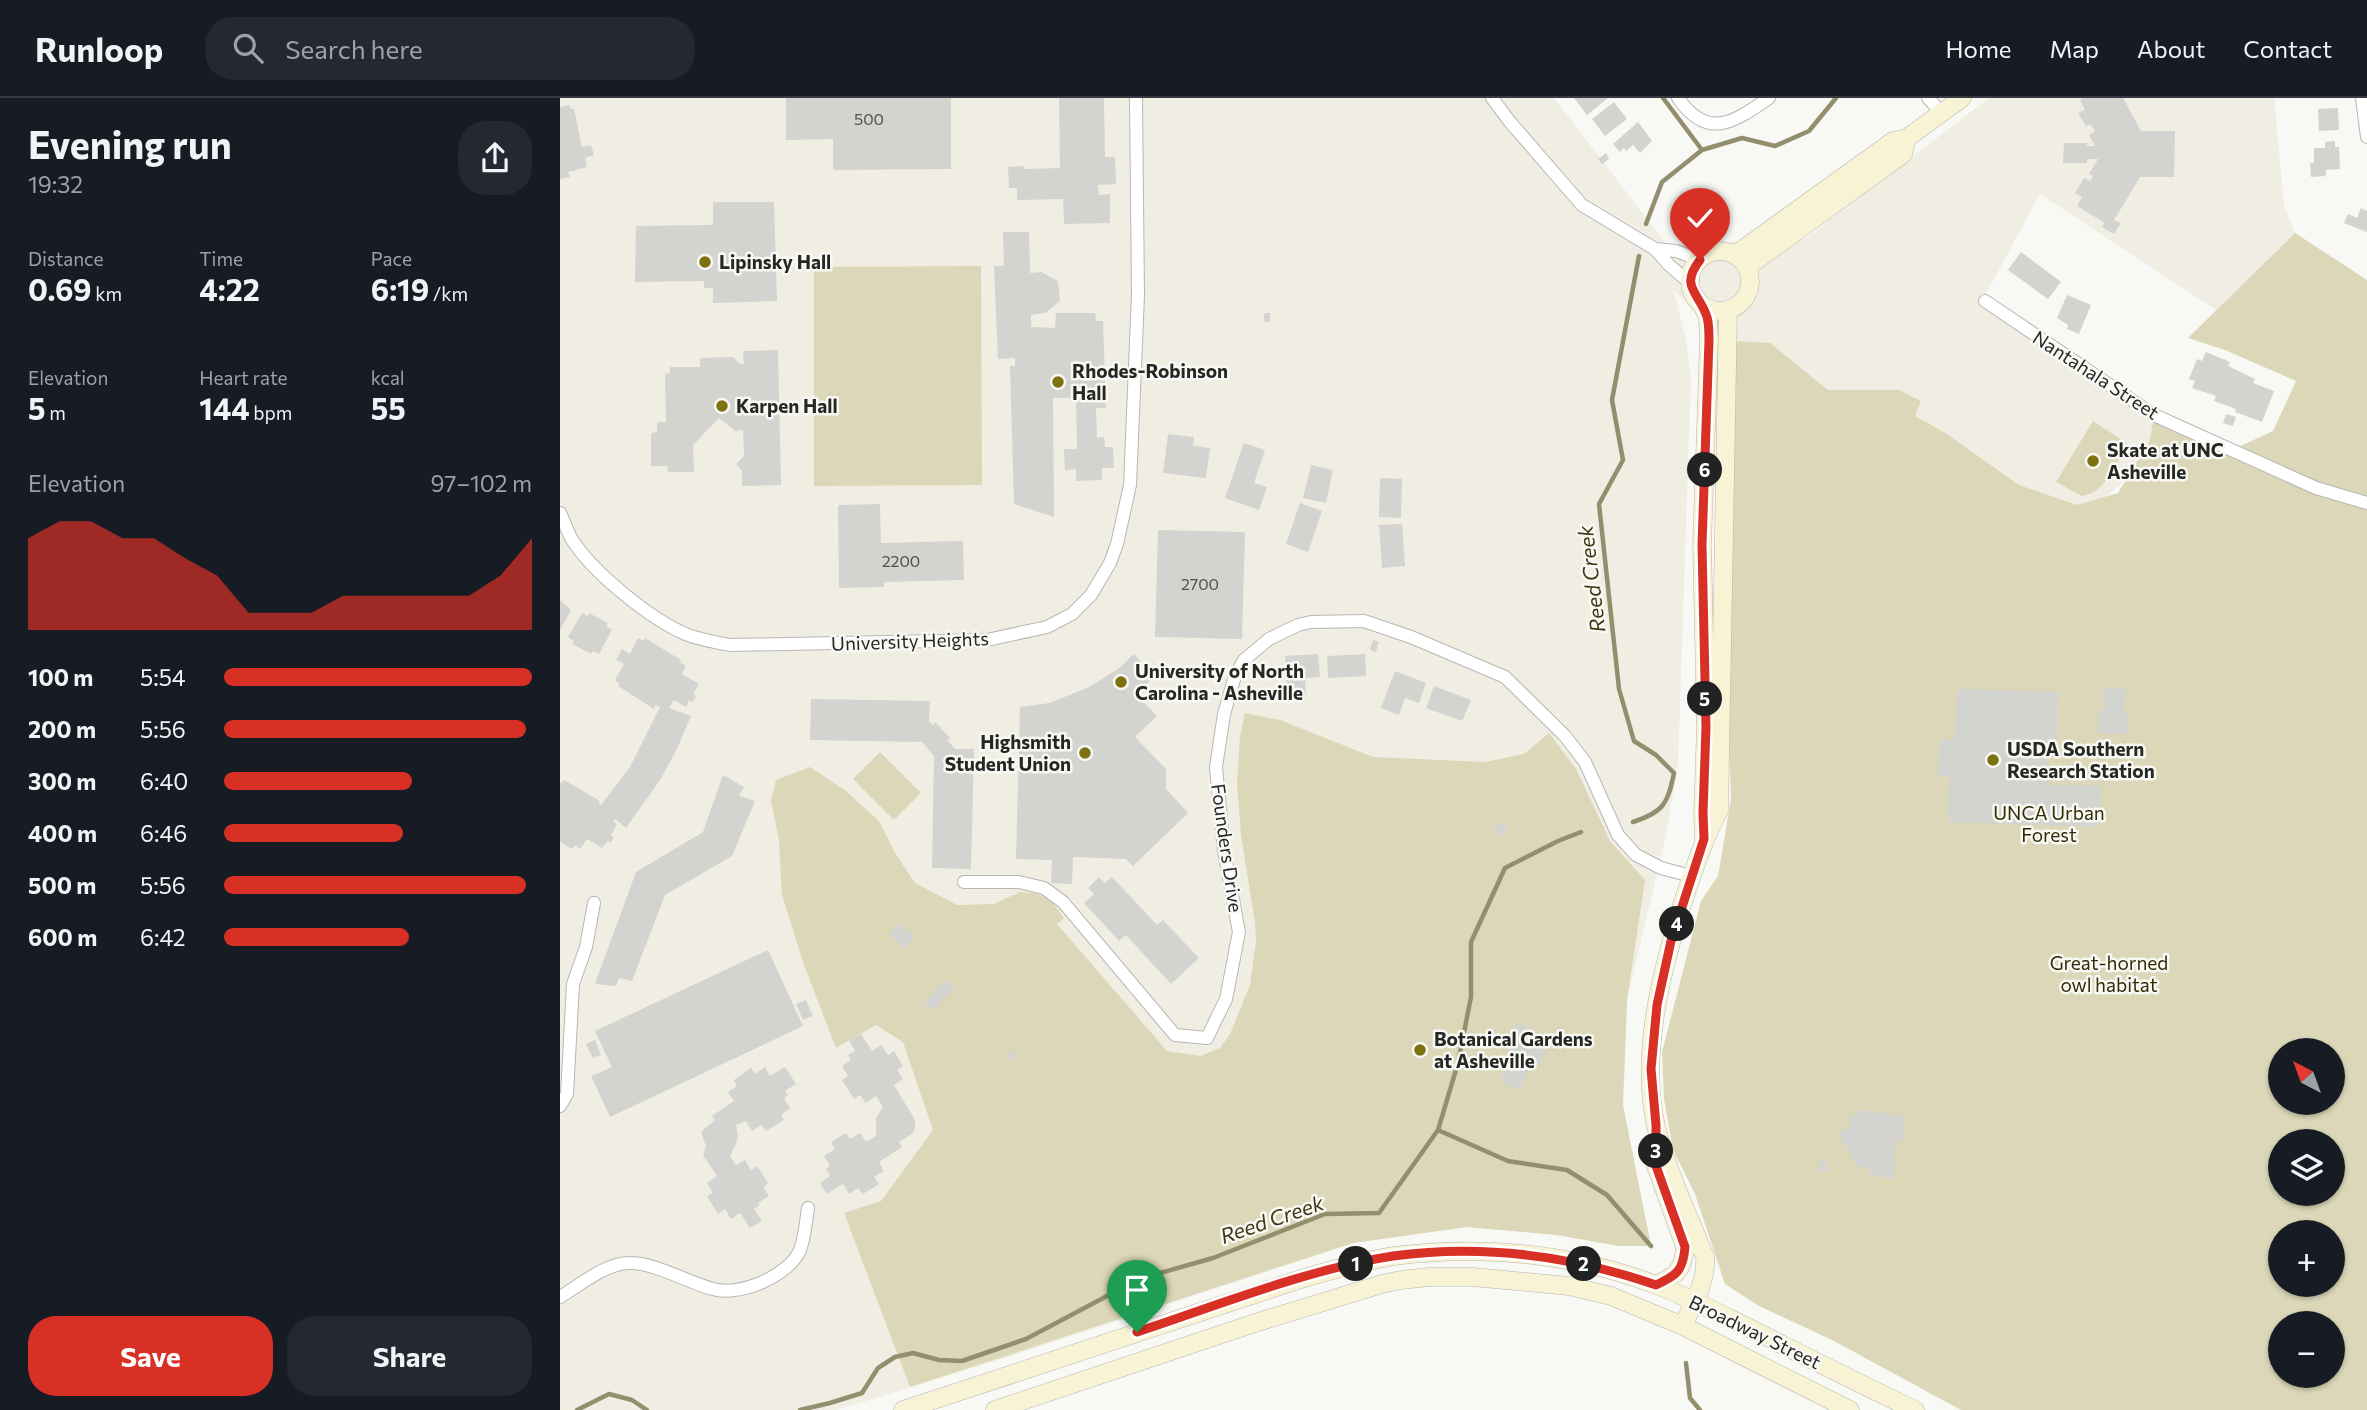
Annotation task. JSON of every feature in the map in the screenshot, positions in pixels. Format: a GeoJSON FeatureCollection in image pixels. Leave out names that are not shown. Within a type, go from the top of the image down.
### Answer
{"type":"FeatureCollection","features":[{"type":"Feature","properties":{"kind":"main road"},"geometry":{"type":"LineString","coordinates":[[1741,261],[1893,141],[1907,138],[1962,98]]}},
{"type":"Feature","properties":{"kind":"main road"},"geometry":{"type":"LineString","coordinates":[[1702,305],[1712,310],[1728,310],[1740,304],[1748,293],[1751,280],[1741,261],[1720,251],[1706,255],[1694,267],[1690,284],[1708,318],[1709,340],[1702,545],[1706,727],[1704,839]]}},
{"type":"Feature","properties":{"kind":"main road"},"geometry":{"type":"LineString","coordinates":[[1656,1285],[1679,1272],[1685,1247],[1656,1166],[1656,1125],[1651,1069],[1657,1005],[1671,941],[1691,876],[1704,839],[1719,810],[1721,784],[1728,310]]}},
{"type":"Feature","properties":{"kind":"main road"},"geometry":{"type":"LineString","coordinates":[[1656,1125],[1677,1188],[1705,1257],[1706,1267],[1683,1326]]}},
{"type":"Feature","properties":{"kind":"main road","name":"Broadway Street"},"geometry":{"type":"LineString","coordinates":[[903,1410],[1301,1279],[1394,1256],[1450,1252],[1529,1255],[1596,1267],[1656,1285],[1694,1301],[1914,1410]]}},
{"type":"Feature","properties":{"kind":"main road","name":"Broadway Street"},"geometry":{"type":"LineString","coordinates":[[995,1410],[1258,1322],[1401,1280],[1473,1277],[1569,1286],[1611,1296],[1683,1326],[1850,1410]]}},
{"type":"Feature","properties":{"kind":"street","name":"University Heights"},"geometry":{"type":"LineString","coordinates":[[560,513],[572,538],[603,576],[642,607],[689,635],[730,645],[987,640],[1047,627],[1072,614],[1091,595],[1110,563],[1130,485],[1138,295],[1136,98]]}},
{"type":"Feature","properties":{"kind":"street"},"geometry":{"type":"LineString","coordinates":[[1492,98],[1582,205],[1655,249],[1690,284]]}},
{"type":"Feature","properties":{"kind":"street"},"geometry":{"type":"LineString","coordinates":[[1678,98],[1696,117],[1708,124],[1719,125],[1734,121],[1769,98]]}},
{"type":"Feature","properties":{"kind":"street"},"geometry":{"type":"LineString","coordinates":[[1928,98],[1942,113]]}},
{"type":"Feature","properties":{"kind":"street"},"geometry":{"type":"LineString","coordinates":[[2361,98],[2367,137]]}},
{"type":"Feature","properties":{"kind":"street"},"geometry":{"type":"LineString","coordinates":[[1655,249],[1676,251],[1700,260]]}},
{"type":"Feature","properties":{"kind":"street","name":"Nantahala Street"},"geometry":{"type":"LineString","coordinates":[[1985,301],[2154,415],[2316,488],[2367,503]]}},
{"type":"Feature","properties":{"kind":"street","name":"Founders Drive"},"geometry":{"type":"LineString","coordinates":[[964,882],[1019,882],[1044,888],[1063,902],[1175,1035],[1207,1038],[1226,999],[1239,932],[1223,851],[1216,766],[1235,677],[1244,660],[1260,646],[1298,625],[1364,621],[1410,636],[1505,677],[1565,736],[1585,762],[1618,835],[1636,855],[1661,868],[1691,876]]}},
{"type":"Feature","properties":{"kind":"street"},"geometry":{"type":"LineString","coordinates":[[560,1106],[567,1094],[573,984],[586,947],[594,903]]}},
{"type":"Feature","properties":{"kind":"street"},"geometry":{"type":"LineString","coordinates":[[560,1297],[610,1267],[630,1262],[716,1290],[740,1289],[764,1282],[789,1265],[800,1250],[808,1208]]}},
{"type":"Feature","properties":{"kind":"shaded area","name":"University of North Carolina - Asheville"},"geometry":{"type":"Polygon","coordinates":[[[560,98],[1554,98],[1667,245],[1806,238],[1989,98],[2274,98],[2284,205],[2295,233],[2216,310],[2040,194],[1981,303],[2200,444],[2126,479],[2094,508],[2089,600],[1734,341],[1673,290],[1686,339],[1691,379],[1678,763],[1666,835],[1627,1000],[1623,1105],[1651,1246],[1619,1246],[1557,1235],[1467,1227],[1353,1243],[1005,1358],[837,1410],[560,1410],[560,98]]]}},
{"type":"Feature","properties":{"kind":"green space","name":"UNCA Urban Forest"},"geometry":{"type":"Polygon","coordinates":[[[2295,233],[2367,280],[2367,1410],[1961,1410],[1834,1341],[1759,1306],[1725,1284],[1695,1194],[1673,1150],[1664,1099],[1662,1052],[1701,901],[1718,876],[1731,799],[1723,586],[1734,341],[1770,343],[1828,390],[1899,390],[1921,401],[1915,416],[1947,434],[2019,485],[2077,505],[2118,493],[2150,440],[2154,415],[2232,450],[2273,431],[2296,381],[2225,350],[2188,338],[2295,233]]]}},
{"type":"Feature","properties":{"kind":"green space"},"geometry":{"type":"Polygon","coordinates":[[[981,266],[982,485],[814,486],[814,267],[981,266]]]}},
{"type":"Feature","properties":{"kind":"green space","name":"Skate at UNC Asheville"},"geometry":{"type":"Polygon","coordinates":[[[2093,421],[2128,444],[2104,483],[2098,489],[2082,496],[2056,482],[2093,421]]]}},
{"type":"Feature","properties":{"kind":"green space","name":"Botanical Gardens at Asheville"},"geometry":{"type":"Polygon","coordinates":[[[1245,713],[1280,720],[1373,757],[1485,762],[1524,754],[1549,733],[1576,769],[1610,841],[1645,880],[1627,1000],[1623,1105],[1651,1246],[1619,1246],[1557,1235],[1467,1227],[1353,1243],[910,1387],[844,1213],[881,1201],[933,1130],[903,1042],[876,1025],[836,1048],[804,965],[782,895],[779,840],[771,801],[776,780],[810,767],[846,791],[879,821],[895,853],[915,883],[957,905],[994,904],[1020,892],[1037,893],[1051,901],[1064,918],[1057,924],[1167,1051],[1201,1056],[1220,1048],[1230,1034],[1250,985],[1256,941],[1241,835],[1237,783],[1240,737],[1245,713]]]}},
{"type":"Feature","properties":{"kind":"green space"},"geometry":{"type":"Polygon","coordinates":[[[880,752],[921,793],[894,820],[853,779],[880,752]]]}},
{"type":"Feature","properties":{"kind":"building"},"geometry":{"type":"Polygon","coordinates":[[[786,98],[951,98],[951,169],[833,170],[833,139],[786,140],[786,98]]]}},
{"type":"Feature","properties":{"kind":"building"},"geometry":{"type":"Polygon","coordinates":[[[1059,98],[1104,98],[1105,157],[1115,157],[1116,184],[1098,185],[1099,195],[1110,194],[1110,223],[1064,224],[1063,199],[1017,200],[1017,188],[1009,188],[1008,167],[1060,168],[1059,98]]]}},
{"type":"Feature","properties":{"kind":"building"},"geometry":{"type":"Polygon","coordinates":[[[1574,98],[1608,98],[1587,115],[1574,98]]]}},
{"type":"Feature","properties":{"kind":"building"},"geometry":{"type":"Polygon","coordinates":[[[2123,98],[2141,131],[2175,131],[2174,177],[2140,177],[2114,220],[2121,223],[2114,234],[2102,227],[2105,223],[2077,206],[2082,197],[2075,193],[2084,178],[2090,181],[2093,176],[2089,174],[2098,159],[2087,159],[2087,163],[2063,163],[2064,143],[2087,143],[2087,146],[2095,146],[2089,135],[2095,131],[2090,124],[2086,126],[2078,113],[2085,110],[2080,100],[2123,98]]]}},
{"type":"Feature","properties":{"kind":"building"},"geometry":{"type":"Polygon","coordinates":[[[1614,102],[1627,119],[1605,136],[1592,119],[1614,102]]]}},
{"type":"Feature","properties":{"kind":"building"},"geometry":{"type":"Polygon","coordinates":[[[570,105],[571,109],[574,109],[582,147],[591,145],[594,155],[585,158],[587,167],[568,172],[570,177],[560,179],[560,107],[570,105]]]}},
{"type":"Feature","properties":{"kind":"building"},"geometry":{"type":"Polygon","coordinates":[[[2338,108],[2339,130],[2319,131],[2318,109],[2338,108]]]}},
{"type":"Feature","properties":{"kind":"building"},"geometry":{"type":"Polygon","coordinates":[[[1638,122],[1652,141],[1640,153],[1633,145],[1620,152],[1613,144],[1638,122]]]}},
{"type":"Feature","properties":{"kind":"building"},"geometry":{"type":"Polygon","coordinates":[[[2335,141],[2335,147],[2339,147],[2340,169],[2326,170],[2326,176],[2311,177],[2310,163],[2314,163],[2314,148],[2325,148],[2325,142],[2335,141]]]}},
{"type":"Feature","properties":{"kind":"building"},"geometry":{"type":"Polygon","coordinates":[[[1606,153],[1609,159],[1602,164],[1598,159],[1606,153]]]}},
{"type":"Feature","properties":{"kind":"building","name":"Lipinsky Hall"},"geometry":{"type":"Polygon","coordinates":[[[713,202],[774,202],[777,301],[713,303],[713,288],[704,288],[704,281],[635,282],[636,226],[713,225],[713,202]]]}},
{"type":"Feature","properties":{"kind":"building"},"geometry":{"type":"Polygon","coordinates":[[[2361,208],[2367,211],[2367,232],[2344,223],[2348,214],[2357,218],[2361,208]]]}},
{"type":"Feature","properties":{"kind":"building","name":"Rhodes-Robinson Hall"},"geometry":{"type":"Polygon","coordinates":[[[1003,232],[1029,232],[1030,273],[1041,272],[1058,281],[1060,301],[1045,313],[1031,315],[1031,327],[1055,328],[1056,313],[1095,313],[1096,321],[1103,321],[1106,408],[1096,408],[1097,438],[1104,437],[1105,447],[1113,447],[1114,468],[1102,468],[1102,480],[1076,481],[1076,469],[1065,470],[1064,449],[1077,449],[1076,398],[1053,398],[1054,517],[1014,504],[1010,366],[1015,366],[1015,358],[998,359],[994,266],[1004,266],[1003,232]]]}},
{"type":"Feature","properties":{"kind":"building"},"geometry":{"type":"Polygon","coordinates":[[[2021,252],[2061,282],[2048,299],[2008,270],[2021,252]]]}},
{"type":"Feature","properties":{"kind":"building"},"geometry":{"type":"Polygon","coordinates":[[[2067,295],[2091,305],[2079,334],[2067,329],[2068,325],[2057,318],[2067,295]]]}},
{"type":"Feature","properties":{"kind":"building"},"geometry":{"type":"Polygon","coordinates":[[[1264,313],[1270,313],[1270,322],[1264,322],[1264,313]]]}},
{"type":"Feature","properties":{"kind":"building","name":"Karpen Hall"},"geometry":{"type":"Polygon","coordinates":[[[778,350],[781,485],[742,486],[742,471],[736,464],[744,456],[743,430],[735,431],[719,418],[693,445],[694,472],[668,472],[667,466],[651,466],[651,433],[657,432],[657,422],[666,422],[665,374],[670,373],[670,367],[700,367],[700,358],[733,357],[740,364],[744,364],[743,351],[778,350]]]}},
{"type":"Feature","properties":{"kind":"building"},"geometry":{"type":"Polygon","coordinates":[[[2206,352],[2230,362],[2228,366],[2255,379],[2253,383],[2274,391],[2262,422],[2214,401],[2216,396],[2192,388],[2195,381],[2189,379],[2197,359],[2202,361],[2206,352]]]}},
{"type":"Feature","properties":{"kind":"building"},"geometry":{"type":"Polygon","coordinates":[[[2226,414],[2236,417],[2233,426],[2223,423],[2226,414]]]}},
{"type":"Feature","properties":{"kind":"building"},"geometry":{"type":"Polygon","coordinates":[[[1168,434],[1194,437],[1193,446],[1210,448],[1206,478],[1163,473],[1168,434]]]}},
{"type":"Feature","properties":{"kind":"building"},"geometry":{"type":"Polygon","coordinates":[[[1244,443],[1265,450],[1254,483],[1267,487],[1259,510],[1225,498],[1244,443]]]}},
{"type":"Feature","properties":{"kind":"building"},"geometry":{"type":"Polygon","coordinates":[[[1311,465],[1333,470],[1326,503],[1303,498],[1311,465]]]}},
{"type":"Feature","properties":{"kind":"building"},"geometry":{"type":"Polygon","coordinates":[[[1380,478],[1402,479],[1401,518],[1379,517],[1380,478]]]}},
{"type":"Feature","properties":{"kind":"building"},"geometry":{"type":"Polygon","coordinates":[[[1300,503],[1322,511],[1308,552],[1286,544],[1300,503]]]}},
{"type":"Feature","properties":{"kind":"building"},"geometry":{"type":"Polygon","coordinates":[[[880,504],[881,543],[963,541],[964,580],[884,582],[884,587],[839,588],[838,505],[880,504]]]}},
{"type":"Feature","properties":{"kind":"building"},"geometry":{"type":"Polygon","coordinates":[[[1402,524],[1405,566],[1382,568],[1379,525],[1402,524]]]}},
{"type":"Feature","properties":{"kind":"building"},"geometry":{"type":"Polygon","coordinates":[[[1158,530],[1245,532],[1242,639],[1155,637],[1158,530]]]}},
{"type":"Feature","properties":{"kind":"building"},"geometry":{"type":"Polygon","coordinates":[[[560,600],[571,610],[560,630],[560,600]]]}},
{"type":"Feature","properties":{"kind":"building"},"geometry":{"type":"Polygon","coordinates":[[[582,613],[588,616],[589,613],[608,623],[606,626],[612,630],[599,654],[593,651],[591,654],[572,644],[574,641],[568,637],[582,613]]]}},
{"type":"Feature","properties":{"kind":"building"},"geometry":{"type":"Polygon","coordinates":[[[638,638],[644,641],[645,638],[681,660],[686,666],[682,674],[699,684],[693,694],[696,696],[692,702],[689,700],[686,707],[674,700],[669,708],[691,716],[660,780],[626,828],[615,819],[613,822],[617,824],[611,836],[614,837],[611,843],[608,841],[602,848],[587,839],[580,849],[575,845],[572,849],[560,842],[560,782],[564,780],[600,801],[598,803],[601,805],[630,767],[660,707],[656,705],[654,709],[618,686],[620,684],[615,680],[624,664],[616,660],[622,649],[630,654],[638,638]]]}},
{"type":"Feature","properties":{"kind":"building"},"geometry":{"type":"Polygon","coordinates":[[[1373,640],[1379,642],[1376,652],[1370,650],[1373,640]]]}},
{"type":"Feature","properties":{"kind":"building","name":"Highsmith Student Union"},"geometry":{"type":"Polygon","coordinates":[[[1134,654],[1155,676],[1136,694],[1157,716],[1135,737],[1166,769],[1166,789],[1188,813],[1133,866],[1126,859],[1073,857],[1072,884],[1051,883],[1052,860],[1016,859],[1020,707],[1050,703],[1089,687],[1118,669],[1134,654]]]}},
{"type":"Feature","properties":{"kind":"building"},"geometry":{"type":"Polygon","coordinates":[[[1318,654],[1320,677],[1305,678],[1306,695],[1288,696],[1285,656],[1318,654]]]}},
{"type":"Feature","properties":{"kind":"building"},"geometry":{"type":"Polygon","coordinates":[[[1365,654],[1366,676],[1328,678],[1327,656],[1365,654]]]}},
{"type":"Feature","properties":{"kind":"building"},"geometry":{"type":"Polygon","coordinates":[[[1395,671],[1426,683],[1419,703],[1405,698],[1399,715],[1381,708],[1395,671]]]}},
{"type":"Feature","properties":{"kind":"building"},"geometry":{"type":"Polygon","coordinates":[[[1434,686],[1471,700],[1462,721],[1426,708],[1434,686]]]}},
{"type":"Feature","properties":{"kind":"building"},"geometry":{"type":"Polygon","coordinates":[[[2103,688],[2125,689],[2124,712],[2128,712],[2128,734],[2098,733],[2099,709],[2103,709],[2103,688]]]}},
{"type":"Feature","properties":{"kind":"building","name":"USDA Southern Research Station"},"geometry":{"type":"Polygon","coordinates":[[[1957,689],[2059,692],[2057,744],[2048,744],[2047,785],[2101,786],[2099,827],[1948,822],[1949,776],[1938,776],[1940,739],[1955,739],[1957,689]]]}},
{"type":"Feature","properties":{"kind":"building"},"geometry":{"type":"Polygon","coordinates":[[[811,699],[930,701],[929,721],[933,725],[935,722],[950,738],[947,740],[955,749],[974,749],[971,869],[932,868],[934,756],[922,742],[810,740],[811,699]]]}},
{"type":"Feature","properties":{"kind":"building"},"geometry":{"type":"Polygon","coordinates":[[[723,775],[744,787],[739,796],[755,801],[732,856],[665,895],[632,981],[619,978],[616,986],[595,984],[636,872],[703,832],[723,775]]]}},
{"type":"Feature","properties":{"kind":"building"},"geometry":{"type":"Polygon","coordinates":[[[1501,823],[1507,829],[1501,835],[1495,829],[1501,823]]]}},
{"type":"Feature","properties":{"kind":"building"},"geometry":{"type":"Polygon","coordinates":[[[1099,877],[1105,883],[1112,877],[1157,925],[1163,920],[1199,958],[1171,984],[1126,935],[1119,941],[1084,903],[1094,894],[1088,888],[1099,877]]]}},
{"type":"Feature","properties":{"kind":"building"},"geometry":{"type":"Polygon","coordinates":[[[900,923],[915,937],[904,948],[889,934],[900,923]]]}},
{"type":"Feature","properties":{"kind":"building"},"geometry":{"type":"Polygon","coordinates":[[[768,950],[803,1026],[610,1117],[591,1076],[612,1067],[595,1031],[768,950]]]}},
{"type":"Feature","properties":{"kind":"building"},"geometry":{"type":"Polygon","coordinates":[[[946,980],[954,989],[933,1011],[924,1003],[946,980]]]}},
{"type":"Feature","properties":{"kind":"building"},"geometry":{"type":"Polygon","coordinates":[[[806,1000],[813,1016],[803,1020],[796,1004],[806,1000]]]}},
{"type":"Feature","properties":{"kind":"building"},"geometry":{"type":"Polygon","coordinates":[[[1518,1022],[1546,1036],[1544,1040],[1550,1043],[1539,1065],[1533,1062],[1519,1090],[1499,1080],[1514,1052],[1505,1048],[1518,1022]]]}},
{"type":"Feature","properties":{"kind":"building"},"geometry":{"type":"Polygon","coordinates":[[[861,1034],[872,1051],[881,1045],[888,1055],[894,1051],[903,1066],[897,1070],[903,1079],[894,1085],[915,1120],[915,1128],[913,1133],[899,1142],[902,1147],[879,1162],[884,1171],[874,1177],[879,1184],[863,1194],[858,1188],[849,1194],[843,1184],[827,1194],[820,1183],[830,1176],[826,1169],[830,1165],[824,1156],[835,1149],[831,1142],[846,1133],[850,1139],[860,1133],[866,1142],[876,1136],[876,1118],[883,1107],[876,1096],[866,1103],[860,1095],[854,1099],[842,1080],[848,1076],[842,1066],[851,1060],[848,1055],[855,1051],[849,1041],[861,1034]]]}},
{"type":"Feature","properties":{"kind":"building"},"geometry":{"type":"Polygon","coordinates":[[[595,1040],[601,1055],[593,1058],[586,1044],[595,1040]]]}},
{"type":"Feature","properties":{"kind":"building"},"geometry":{"type":"Polygon","coordinates":[[[1014,1050],[1017,1056],[1008,1061],[1005,1055],[1014,1050]]]}},
{"type":"Feature","properties":{"kind":"building"},"geometry":{"type":"Polygon","coordinates":[[[765,1067],[770,1076],[785,1067],[796,1084],[785,1091],[788,1095],[784,1098],[790,1108],[781,1115],[784,1120],[766,1131],[761,1125],[752,1131],[746,1121],[736,1125],[738,1136],[730,1156],[736,1165],[745,1160],[751,1170],[757,1166],[768,1183],[763,1187],[769,1196],[754,1209],[762,1221],[750,1228],[740,1213],[731,1219],[725,1209],[718,1214],[707,1196],[713,1193],[707,1183],[717,1176],[703,1155],[706,1146],[701,1132],[715,1120],[712,1116],[734,1101],[728,1092],[737,1086],[734,1080],[751,1068],[755,1074],[765,1067]]]}},
{"type":"Feature","properties":{"kind":"building"},"geometry":{"type":"Polygon","coordinates":[[[1862,1110],[1906,1117],[1902,1141],[1896,1140],[1892,1161],[1896,1162],[1893,1179],[1869,1175],[1870,1168],[1857,1166],[1838,1133],[1852,1125],[1847,1118],[1862,1110]]]}},
{"type":"Feature","properties":{"kind":"building"},"geometry":{"type":"Polygon","coordinates":[[[1824,1160],[1829,1169],[1822,1173],[1817,1164],[1824,1160]]]}},
{"type":"Feature","properties":{"kind":"waterway"},"geometry":{"type":"LineString","coordinates":[[1663,98],[1702,150]]}},
{"type":"Feature","properties":{"kind":"waterway","name":"Reed Creek"},"geometry":{"type":"LineString","coordinates":[[1646,224],[1662,182],[1702,150],[1742,138],[1775,146],[1809,131],[1836,98]]}},
{"type":"Feature","properties":{"kind":"waterway","name":"Reed Creek"},"geometry":{"type":"LineString","coordinates":[[1633,822],[1652,814],[1663,805],[1674,773],[1656,755],[1634,741],[1619,689],[1599,504],[1623,460],[1612,400],[1639,256]]}},
{"type":"Feature","properties":{"kind":"waterway","name":"Reed Creek"},"geometry":{"type":"LineString","coordinates":[[800,1410],[862,1393],[878,1368],[895,1357],[913,1353],[939,1360],[962,1361],[1026,1339],[1139,1279],[1213,1258],[1325,1214],[1379,1213],[1438,1130],[1458,1063],[1471,997],[1471,942],[1505,868],[1581,832]]}},
{"type":"Feature","properties":{"kind":"waterway"},"geometry":{"type":"LineString","coordinates":[[1438,1130],[1508,1161],[1567,1170],[1607,1195],[1651,1246]]}},
{"type":"Feature","properties":{"kind":"waterway"},"geometry":{"type":"LineString","coordinates":[[1686,1363],[1690,1398],[1700,1410]]}},
{"type":"Feature","properties":{"kind":"waterway","name":"Reed Creek"},"geometry":{"type":"LineString","coordinates":[[577,1410],[609,1394],[632,1400],[647,1410]]}},
{"type":"Feature","properties":{"kind":"place","name":"Lipinsky Hall"},"geometry":{"type":"Point","coordinates":[705,262]}},
{"type":"Feature","properties":{"kind":"place","name":"Rhodes-Robinson Hall"},"geometry":{"type":"Point","coordinates":[1058,382]}},
{"type":"Feature","properties":{"kind":"place","name":"Karpen Hall"},"geometry":{"type":"Point","coordinates":[722,406]}},
{"type":"Feature","properties":{"kind":"place","name":"Skate at UNC Asheville"},"geometry":{"type":"Point","coordinates":[2093,461]}},
{"type":"Feature","properties":{"kind":"place","name":"University of North Carolina - Asheville"},"geometry":{"type":"Point","coordinates":[1121,682]}},
{"type":"Feature","properties":{"kind":"place","name":"Highsmith Student Union"},"geometry":{"type":"Point","coordinates":[1085,753]}},
{"type":"Feature","properties":{"kind":"place","name":"USDA Southern Research Station"},"geometry":{"type":"Point","coordinates":[1993,760]}},
{"type":"Feature","properties":{"kind":"place","name":"Botanical Gardens at Asheville"},"geometry":{"type":"Point","coordinates":[1420,1050]}},
{"type":"Feature","properties":{"kind":"route"},"geometry":{"type":"LineString","coordinates":[[1137,1332],[1301,1279],[1394,1256],[1450,1252],[1529,1255],[1584,1264],[1656,1285],[1679,1272],[1685,1247],[1656,1166],[1656,1125],[1651,1069],[1657,1005],[1671,941],[1704,839],[1706,727],[1702,545],[1709,340],[1708,318],[1690,284],[1694,267],[1700,260]]}},
{"type":"Feature","properties":{"kind":"park label","name":"Great-horned owl habitat"},"geometry":{"type":"Point","coordinates":[2109,974]}}]}
